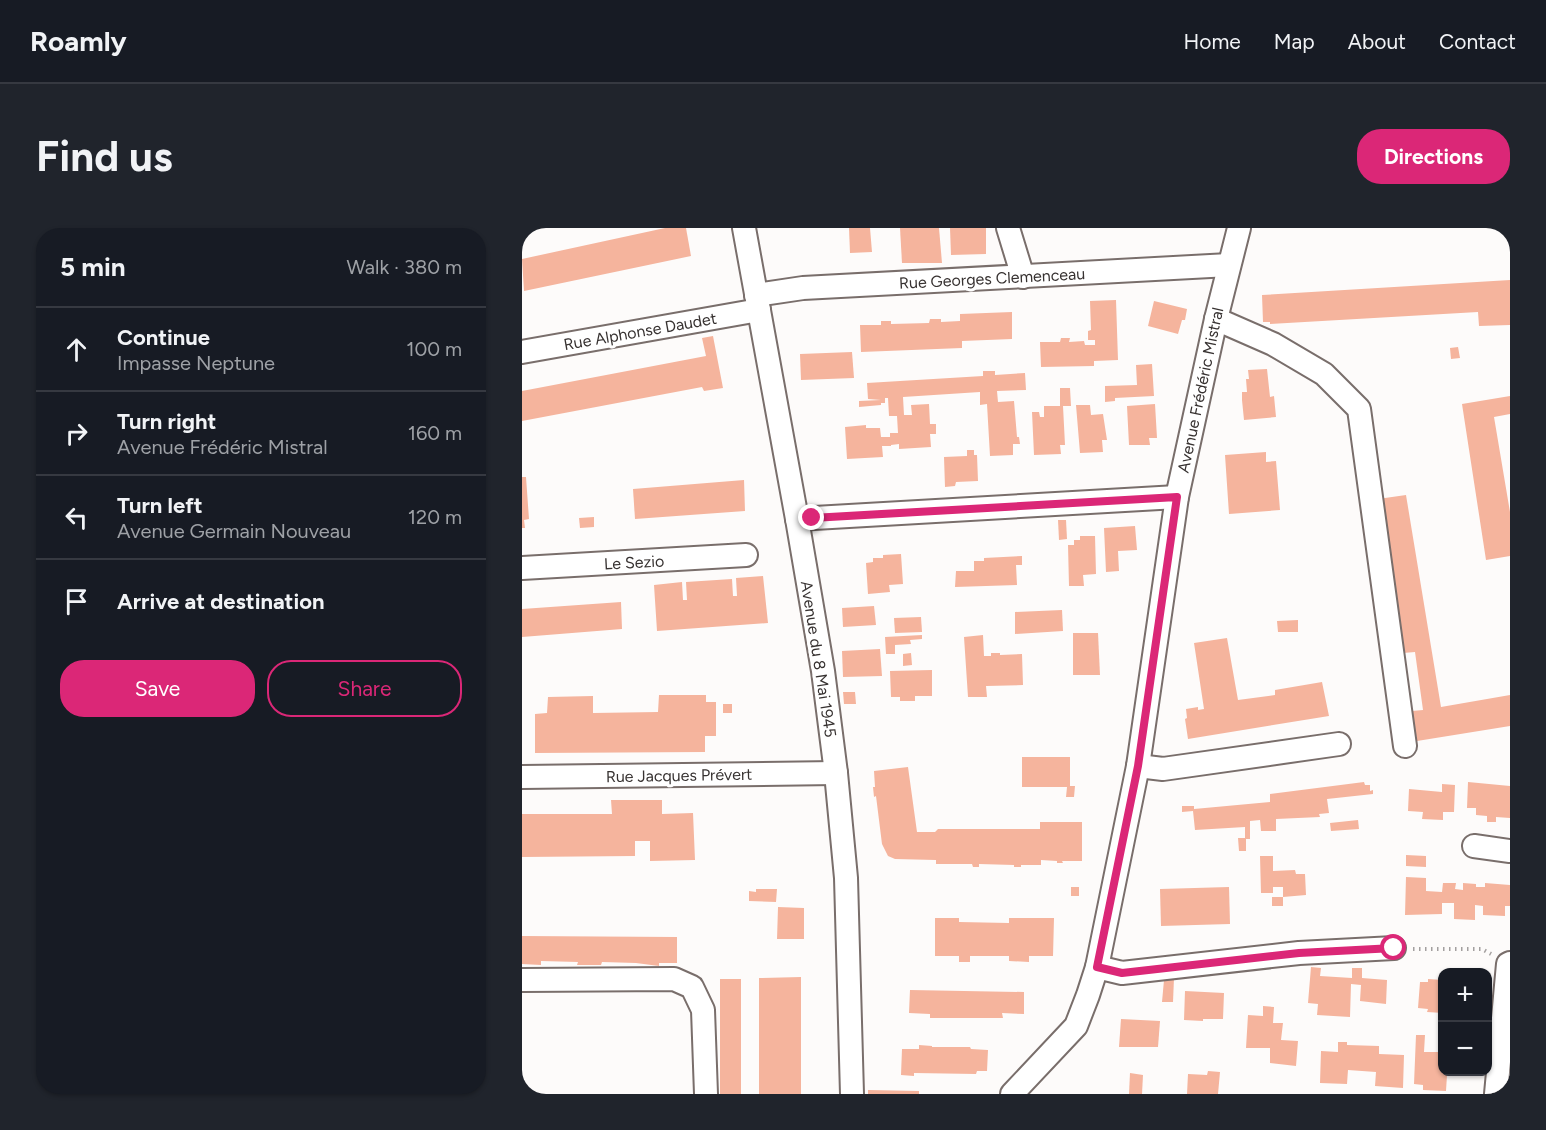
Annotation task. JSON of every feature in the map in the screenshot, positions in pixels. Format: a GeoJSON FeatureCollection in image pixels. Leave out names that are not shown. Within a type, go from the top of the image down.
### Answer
{"type":"FeatureCollection","features":[{"type":"Feature","properties":{"kind":"street","name":"Avenue du 8 Mai 1945"},"geometry":{"type":"LineString","coordinates":[[744,228],[823,671],[836,773],[846,878],[852,1094]]}},
{"type":"Feature","properties":{"kind":"street"},"geometry":{"type":"LineString","coordinates":[[1008,228],[1023,277]]}},
{"type":"Feature","properties":{"kind":"street","name":"Avenue Frédéric Mistral"},"geometry":{"type":"LineString","coordinates":[[1012,1094],[1076,1026],[1097,967],[1138,766],[1177,497],[1216,319],[1239,228]]}},
{"type":"Feature","properties":{"kind":"street","name":"Rue Georges Clemenceau"},"geometry":{"type":"LineString","coordinates":[[757,303],[802,288],[1229,265]]}},
{"type":"Feature","properties":{"kind":"street","name":"Rue Alphonse Daudet"},"geometry":{"type":"LineString","coordinates":[[522,352],[757,303]]}},
{"type":"Feature","properties":{"kind":"street"},"geometry":{"type":"LineString","coordinates":[[1216,319],[1273,344],[1324,374],[1359,409],[1405,746]]}},
{"type":"Feature","properties":{"kind":"street"},"geometry":{"type":"LineString","coordinates":[[797,519],[1177,497]]}},
{"type":"Feature","properties":{"kind":"street","name":"Le Sezio"},"geometry":{"type":"LineString","coordinates":[[522,568],[746,555]]}},
{"type":"Feature","properties":{"kind":"street"},"geometry":{"type":"LineString","coordinates":[[1138,766],[1163,769],[1339,744]]}},
{"type":"Feature","properties":{"kind":"street","name":"Rue Jacques Prévert"},"geometry":{"type":"LineString","coordinates":[[522,777],[836,773]]}},
{"type":"Feature","properties":{"kind":"street"},"geometry":{"type":"LineString","coordinates":[[1474,846],[1510,850]]}},
{"type":"Feature","properties":{"kind":"street"},"geometry":{"type":"LineString","coordinates":[[1097,967],[1122,973],[1299,953],[1394,948]]}},
{"type":"Feature","properties":{"kind":"street"},"geometry":{"type":"LineString","coordinates":[[1496,1094],[1509,964]]}},
{"type":"Feature","properties":{"kind":"street"},"geometry":{"type":"LineString","coordinates":[[522,980],[674,979],[692,987],[703,1010],[706,1094]]}},
{"type":"Feature","properties":{"kind":"path"},"geometry":{"type":"LineString","coordinates":[[1394,948],[1482,949],[1509,964]]}},
{"type":"Feature","properties":{"kind":"building"},"geometry":{"type":"Polygon","coordinates":[[[665,228],[686,228],[691,256],[524,291],[522,259],[665,228]]]}},
{"type":"Feature","properties":{"kind":"building"},"geometry":{"type":"Polygon","coordinates":[[[849,228],[870,228],[872,252],[850,253],[849,228]]]}},
{"type":"Feature","properties":{"kind":"building"},"geometry":{"type":"Polygon","coordinates":[[[900,228],[939,228],[942,263],[902,263],[900,228]]]}},
{"type":"Feature","properties":{"kind":"building"},"geometry":{"type":"Polygon","coordinates":[[[950,228],[986,228],[986,254],[951,255],[950,228]]]}},
{"type":"Feature","properties":{"kind":"building"},"geometry":{"type":"Polygon","coordinates":[[[1510,280],[1510,325],[1479,326],[1478,312],[1270,324],[1270,322],[1263,322],[1262,295],[1510,280]]]}},
{"type":"Feature","properties":{"kind":"building"},"geometry":{"type":"Polygon","coordinates":[[[1116,300],[1118,360],[1094,361],[1094,366],[1041,367],[1040,342],[1060,342],[1061,338],[1070,338],[1069,342],[1084,341],[1085,345],[1095,345],[1095,340],[1088,340],[1088,331],[1091,330],[1090,301],[1116,300]]]}},
{"type":"Feature","properties":{"kind":"building"},"geometry":{"type":"Polygon","coordinates":[[[1154,301],[1187,309],[1185,320],[1182,320],[1178,334],[1148,326],[1154,301]]]}},
{"type":"Feature","properties":{"kind":"building"},"geometry":{"type":"Polygon","coordinates":[[[1012,312],[1012,339],[962,341],[962,348],[861,352],[860,325],[881,325],[881,321],[891,321],[891,324],[929,323],[930,319],[941,319],[941,322],[960,321],[960,314],[1012,312]]]}},
{"type":"Feature","properties":{"kind":"building"},"geometry":{"type":"Polygon","coordinates":[[[713,336],[723,388],[704,391],[702,387],[522,421],[522,391],[706,356],[702,338],[713,336]]]}},
{"type":"Feature","properties":{"kind":"building"},"geometry":{"type":"Polygon","coordinates":[[[1458,347],[1460,358],[1451,359],[1450,348],[1458,347]]]}},
{"type":"Feature","properties":{"kind":"building"},"geometry":{"type":"Polygon","coordinates":[[[852,352],[854,378],[801,380],[800,354],[852,352]]]}},
{"type":"Feature","properties":{"kind":"building"},"geometry":{"type":"Polygon","coordinates":[[[1152,364],[1154,396],[1115,398],[1115,401],[1105,402],[1105,386],[1137,385],[1136,365],[1152,364]]]}},
{"type":"Feature","properties":{"kind":"building"},"geometry":{"type":"Polygon","coordinates":[[[1267,369],[1270,397],[1274,396],[1276,417],[1244,420],[1242,392],[1247,392],[1248,370],[1267,369]]]}},
{"type":"Feature","properties":{"kind":"building"},"geometry":{"type":"Polygon","coordinates":[[[983,371],[995,371],[995,375],[1025,373],[1026,390],[997,391],[998,402],[1014,401],[1017,437],[1019,437],[1020,444],[1013,444],[1013,455],[990,456],[987,404],[980,405],[980,392],[903,397],[904,415],[912,415],[911,405],[929,404],[930,424],[936,424],[936,434],[930,434],[931,447],[899,449],[899,444],[882,446],[883,457],[847,459],[845,427],[866,425],[866,428],[880,428],[881,437],[890,437],[890,433],[898,433],[897,416],[889,416],[888,398],[885,398],[885,403],[881,405],[859,407],[859,401],[881,400],[868,399],[867,383],[983,376],[983,371]]]}},
{"type":"Feature","properties":{"kind":"building"},"geometry":{"type":"Polygon","coordinates":[[[1060,388],[1070,388],[1071,406],[1063,406],[1065,445],[1060,445],[1061,454],[1034,455],[1032,412],[1039,412],[1040,417],[1044,417],[1044,406],[1060,406],[1060,388]]]}},
{"type":"Feature","properties":{"kind":"building"},"geometry":{"type":"Polygon","coordinates":[[[1510,396],[1510,414],[1494,417],[1510,512],[1510,556],[1486,560],[1462,404],[1510,396]]]}},
{"type":"Feature","properties":{"kind":"building"},"geometry":{"type":"Polygon","coordinates":[[[1155,404],[1157,438],[1149,438],[1150,445],[1129,445],[1127,406],[1155,404]]]}},
{"type":"Feature","properties":{"kind":"building"},"geometry":{"type":"Polygon","coordinates":[[[1076,405],[1090,405],[1091,415],[1103,414],[1107,440],[1102,440],[1103,452],[1080,453],[1076,405]]]}},
{"type":"Feature","properties":{"kind":"building"},"geometry":{"type":"Polygon","coordinates":[[[967,450],[974,450],[974,455],[977,455],[978,481],[956,482],[955,486],[945,487],[944,457],[967,456],[967,450]]]}},
{"type":"Feature","properties":{"kind":"building"},"geometry":{"type":"Polygon","coordinates":[[[1266,452],[1266,462],[1276,461],[1280,510],[1229,514],[1225,455],[1266,452]]]}},
{"type":"Feature","properties":{"kind":"building"},"geometry":{"type":"Polygon","coordinates":[[[522,477],[526,477],[529,519],[524,520],[525,528],[522,528],[522,477]]]}},
{"type":"Feature","properties":{"kind":"building"},"geometry":{"type":"Polygon","coordinates":[[[744,480],[745,511],[635,519],[633,489],[744,480]]]}},
{"type":"Feature","properties":{"kind":"building"},"geometry":{"type":"Polygon","coordinates":[[[1406,495],[1441,707],[1510,695],[1510,726],[1417,741],[1412,711],[1423,710],[1415,652],[1403,653],[1378,499],[1406,495]]]}},
{"type":"Feature","properties":{"kind":"building"},"geometry":{"type":"Polygon","coordinates":[[[594,517],[594,527],[580,528],[579,518],[594,517]]]}},
{"type":"Feature","properties":{"kind":"building"},"geometry":{"type":"Polygon","coordinates":[[[1058,520],[1066,520],[1067,539],[1059,540],[1058,520]]]}},
{"type":"Feature","properties":{"kind":"building"},"geometry":{"type":"Polygon","coordinates":[[[1135,526],[1137,550],[1118,551],[1119,571],[1106,572],[1104,528],[1135,526]]]}},
{"type":"Feature","properties":{"kind":"building"},"geometry":{"type":"Polygon","coordinates":[[[1080,536],[1095,536],[1096,574],[1083,575],[1084,586],[1069,586],[1068,545],[1074,545],[1074,540],[1080,540],[1080,536]]]}},
{"type":"Feature","properties":{"kind":"building"},"geometry":{"type":"Polygon","coordinates":[[[901,554],[903,584],[889,585],[890,592],[868,594],[866,563],[873,562],[873,558],[883,558],[883,555],[901,554]]]}},
{"type":"Feature","properties":{"kind":"building"},"geometry":{"type":"Polygon","coordinates":[[[1022,556],[1022,565],[1016,565],[1017,585],[955,587],[956,571],[974,571],[974,561],[984,561],[984,558],[1022,556]]]}},
{"type":"Feature","properties":{"kind":"building"},"geometry":{"type":"Polygon","coordinates":[[[763,576],[768,623],[657,631],[654,585],[682,582],[683,600],[687,600],[686,582],[732,579],[733,596],[737,596],[736,578],[763,576]]]}},
{"type":"Feature","properties":{"kind":"building"},"geometry":{"type":"Polygon","coordinates":[[[621,602],[622,629],[522,637],[522,609],[621,602]]]}},
{"type":"Feature","properties":{"kind":"building"},"geometry":{"type":"Polygon","coordinates":[[[874,606],[876,625],[843,627],[842,608],[874,606]]]}},
{"type":"Feature","properties":{"kind":"building"},"geometry":{"type":"Polygon","coordinates":[[[1062,610],[1063,631],[1015,634],[1015,612],[1062,610]]]}},
{"type":"Feature","properties":{"kind":"building"},"geometry":{"type":"Polygon","coordinates":[[[921,617],[922,632],[895,633],[894,618],[921,617]]]}},
{"type":"Feature","properties":{"kind":"building"},"geometry":{"type":"Polygon","coordinates":[[[1298,620],[1298,632],[1278,632],[1277,621],[1298,620]]]}},
{"type":"Feature","properties":{"kind":"building"},"geometry":{"type":"Polygon","coordinates":[[[1073,633],[1098,633],[1100,675],[1073,675],[1073,633]]]}},
{"type":"Feature","properties":{"kind":"building"},"geometry":{"type":"Polygon","coordinates":[[[922,635],[922,639],[910,640],[911,644],[895,645],[895,654],[886,654],[885,637],[922,635]]]}},
{"type":"Feature","properties":{"kind":"building"},"geometry":{"type":"Polygon","coordinates":[[[983,635],[984,656],[991,656],[991,653],[1022,654],[1023,685],[986,686],[987,697],[968,697],[964,637],[983,635]]]}},
{"type":"Feature","properties":{"kind":"building"},"geometry":{"type":"Polygon","coordinates":[[[1227,638],[1238,700],[1275,695],[1275,690],[1322,682],[1329,716],[1188,739],[1186,709],[1198,707],[1198,710],[1204,709],[1194,643],[1227,638]]]}},
{"type":"Feature","properties":{"kind":"building"},"geometry":{"type":"Polygon","coordinates":[[[880,649],[882,676],[843,677],[842,651],[880,649]]]}},
{"type":"Feature","properties":{"kind":"building"},"geometry":{"type":"Polygon","coordinates":[[[911,653],[912,665],[903,666],[903,654],[911,653]]]}},
{"type":"Feature","properties":{"kind":"building"},"geometry":{"type":"Polygon","coordinates":[[[932,670],[932,696],[915,696],[915,701],[900,701],[900,697],[891,697],[890,671],[932,670]]]}},
{"type":"Feature","properties":{"kind":"building"},"geometry":{"type":"Polygon","coordinates":[[[843,692],[855,692],[856,704],[844,704],[843,692]]]}},
{"type":"Feature","properties":{"kind":"building"},"geometry":{"type":"Polygon","coordinates":[[[659,695],[706,695],[706,702],[716,702],[716,736],[705,736],[705,752],[535,753],[535,714],[547,713],[548,697],[593,696],[593,713],[658,712],[659,695]]]}},
{"type":"Feature","properties":{"kind":"building"},"geometry":{"type":"Polygon","coordinates":[[[723,704],[732,704],[732,713],[723,713],[723,704]]]}},
{"type":"Feature","properties":{"kind":"building"},"geometry":{"type":"Polygon","coordinates":[[[1022,757],[1070,757],[1070,786],[1075,786],[1074,797],[1066,797],[1067,787],[1022,787],[1022,757]]]}},
{"type":"Feature","properties":{"kind":"building"},"geometry":{"type":"Polygon","coordinates":[[[908,767],[917,832],[935,832],[938,829],[1040,829],[1040,822],[1082,822],[1082,861],[1057,863],[1057,861],[1041,860],[1041,865],[1014,867],[1014,865],[979,864],[979,867],[973,867],[972,864],[936,864],[936,860],[895,859],[888,856],[882,844],[876,796],[874,797],[874,771],[908,767]]]}},
{"type":"Feature","properties":{"kind":"building"},"geometry":{"type":"Polygon","coordinates":[[[1364,782],[1365,785],[1370,785],[1370,791],[1373,790],[1373,794],[1327,799],[1329,813],[1319,814],[1320,817],[1276,819],[1276,831],[1261,831],[1260,820],[1250,821],[1250,839],[1246,839],[1246,851],[1239,851],[1238,838],[1245,838],[1245,827],[1195,830],[1193,811],[1182,812],[1182,806],[1194,806],[1194,809],[1270,802],[1270,794],[1364,782]]]}},
{"type":"Feature","properties":{"kind":"building"},"geometry":{"type":"Polygon","coordinates":[[[1468,782],[1510,786],[1510,818],[1496,817],[1496,822],[1487,822],[1487,816],[1476,815],[1476,808],[1467,808],[1468,782]]]}},
{"type":"Feature","properties":{"kind":"building"},"geometry":{"type":"Polygon","coordinates":[[[1442,784],[1455,785],[1454,812],[1443,812],[1443,820],[1422,819],[1423,812],[1408,811],[1409,789],[1442,792],[1442,784]]]}},
{"type":"Feature","properties":{"kind":"building"},"geometry":{"type":"Polygon","coordinates":[[[611,800],[662,800],[662,814],[693,813],[695,860],[650,861],[650,841],[635,841],[635,856],[522,857],[522,814],[612,814],[611,800]]]}},
{"type":"Feature","properties":{"kind":"building"},"geometry":{"type":"Polygon","coordinates":[[[1358,820],[1359,829],[1331,831],[1330,823],[1358,820]]]}},
{"type":"Feature","properties":{"kind":"building"},"geometry":{"type":"Polygon","coordinates":[[[1406,855],[1426,856],[1426,867],[1406,866],[1406,855]]]}},
{"type":"Feature","properties":{"kind":"building"},"geometry":{"type":"Polygon","coordinates":[[[1260,856],[1273,856],[1273,871],[1295,870],[1296,874],[1305,874],[1306,895],[1283,897],[1283,887],[1273,887],[1273,893],[1261,893],[1260,856]]]}},
{"type":"Feature","properties":{"kind":"building"},"geometry":{"type":"Polygon","coordinates":[[[1406,877],[1426,878],[1426,891],[1442,892],[1443,883],[1456,883],[1455,889],[1463,890],[1463,883],[1476,884],[1476,887],[1485,887],[1485,883],[1510,885],[1510,906],[1505,906],[1505,916],[1483,915],[1483,906],[1475,905],[1475,920],[1454,919],[1454,903],[1442,903],[1442,914],[1405,915],[1406,877]]]}},
{"type":"Feature","properties":{"kind":"building"},"geometry":{"type":"Polygon","coordinates":[[[1071,887],[1079,887],[1079,896],[1071,896],[1071,887]]]}},
{"type":"Feature","properties":{"kind":"building"},"geometry":{"type":"Polygon","coordinates":[[[1229,887],[1230,924],[1161,926],[1160,889],[1229,887]]]}},
{"type":"Feature","properties":{"kind":"building"},"geometry":{"type":"Polygon","coordinates":[[[756,889],[777,889],[776,902],[749,901],[749,891],[756,892],[756,889]]]}},
{"type":"Feature","properties":{"kind":"building"},"geometry":{"type":"Polygon","coordinates":[[[1272,897],[1283,897],[1283,906],[1272,906],[1272,897]]]}},
{"type":"Feature","properties":{"kind":"building"},"geometry":{"type":"Polygon","coordinates":[[[778,907],[804,908],[804,939],[777,939],[778,907]]]}},
{"type":"Feature","properties":{"kind":"building"},"geometry":{"type":"Polygon","coordinates":[[[935,918],[959,918],[959,922],[1009,923],[1009,918],[1054,918],[1053,956],[1029,956],[1029,962],[1009,961],[1009,956],[970,956],[970,962],[959,962],[959,956],[935,956],[935,918]]]}},
{"type":"Feature","properties":{"kind":"building"},"geometry":{"type":"Polygon","coordinates":[[[522,936],[677,937],[677,963],[659,963],[659,966],[602,962],[601,965],[577,965],[578,962],[541,961],[541,965],[522,964],[522,936]]]}},
{"type":"Feature","properties":{"kind":"building"},"geometry":{"type":"Polygon","coordinates":[[[1311,967],[1321,968],[1320,976],[1352,978],[1352,968],[1362,968],[1362,978],[1387,980],[1386,1004],[1360,1001],[1361,985],[1351,984],[1350,1017],[1317,1015],[1318,1004],[1308,1003],[1311,967]]]}},
{"type":"Feature","properties":{"kind":"building"},"geometry":{"type":"Polygon","coordinates":[[[801,977],[801,1094],[759,1094],[759,978],[801,977]]]}},
{"type":"Feature","properties":{"kind":"building"},"geometry":{"type":"Polygon","coordinates":[[[1174,978],[1173,1002],[1162,1002],[1164,980],[1174,978]]]}},
{"type":"Feature","properties":{"kind":"building"},"geometry":{"type":"Polygon","coordinates":[[[720,979],[741,979],[741,1094],[720,1094],[720,979]]]}},
{"type":"Feature","properties":{"kind":"building"},"geometry":{"type":"Polygon","coordinates":[[[1428,979],[1438,980],[1438,1013],[1427,1012],[1428,1009],[1418,1008],[1420,982],[1428,982],[1428,979]]]}},
{"type":"Feature","properties":{"kind":"building"},"geometry":{"type":"Polygon","coordinates":[[[910,990],[1024,992],[1024,1014],[1002,1013],[1003,1018],[930,1018],[930,1014],[909,1013],[910,990]]]}},
{"type":"Feature","properties":{"kind":"building"},"geometry":{"type":"Polygon","coordinates":[[[1185,991],[1224,993],[1223,1019],[1184,1020],[1185,991]]]}},
{"type":"Feature","properties":{"kind":"building"},"geometry":{"type":"Polygon","coordinates":[[[1263,1006],[1274,1007],[1273,1023],[1283,1023],[1281,1040],[1298,1041],[1296,1066],[1270,1063],[1270,1048],[1246,1048],[1248,1015],[1263,1016],[1263,1006]]]}},
{"type":"Feature","properties":{"kind":"building"},"geometry":{"type":"Polygon","coordinates":[[[1121,1019],[1160,1021],[1158,1047],[1119,1047],[1121,1019]]]}},
{"type":"Feature","properties":{"kind":"building"},"geometry":{"type":"Polygon","coordinates":[[[1416,1035],[1425,1035],[1424,1052],[1438,1052],[1438,1076],[1447,1076],[1446,1091],[1423,1090],[1423,1085],[1414,1084],[1416,1035]]]}},
{"type":"Feature","properties":{"kind":"building"},"geometry":{"type":"Polygon","coordinates":[[[1338,1042],[1347,1042],[1347,1045],[1379,1046],[1379,1054],[1404,1055],[1403,1088],[1375,1086],[1376,1072],[1348,1070],[1347,1084],[1320,1083],[1321,1051],[1338,1052],[1338,1042]]]}},
{"type":"Feature","properties":{"kind":"building"},"geometry":{"type":"Polygon","coordinates":[[[919,1045],[988,1050],[987,1071],[977,1071],[976,1074],[914,1073],[914,1076],[901,1075],[902,1049],[919,1049],[919,1045]]]}},
{"type":"Feature","properties":{"kind":"building"},"geometry":{"type":"Polygon","coordinates":[[[1208,1071],[1220,1072],[1218,1094],[1187,1094],[1188,1074],[1207,1075],[1208,1071]]]}},
{"type":"Feature","properties":{"kind":"building"},"geometry":{"type":"Polygon","coordinates":[[[1130,1073],[1143,1075],[1142,1094],[1129,1094],[1130,1073]]]}},
{"type":"Feature","properties":{"kind":"building"},"geometry":{"type":"Polygon","coordinates":[[[868,1090],[919,1091],[919,1094],[868,1094],[868,1090]]]}},
{"type":"Feature","properties":{"kind":"route"},"geometry":{"type":"LineString","coordinates":[[812,518],[1177,497],[1138,766],[1097,967],[1122,973],[1299,953],[1394,948]]}}]}
